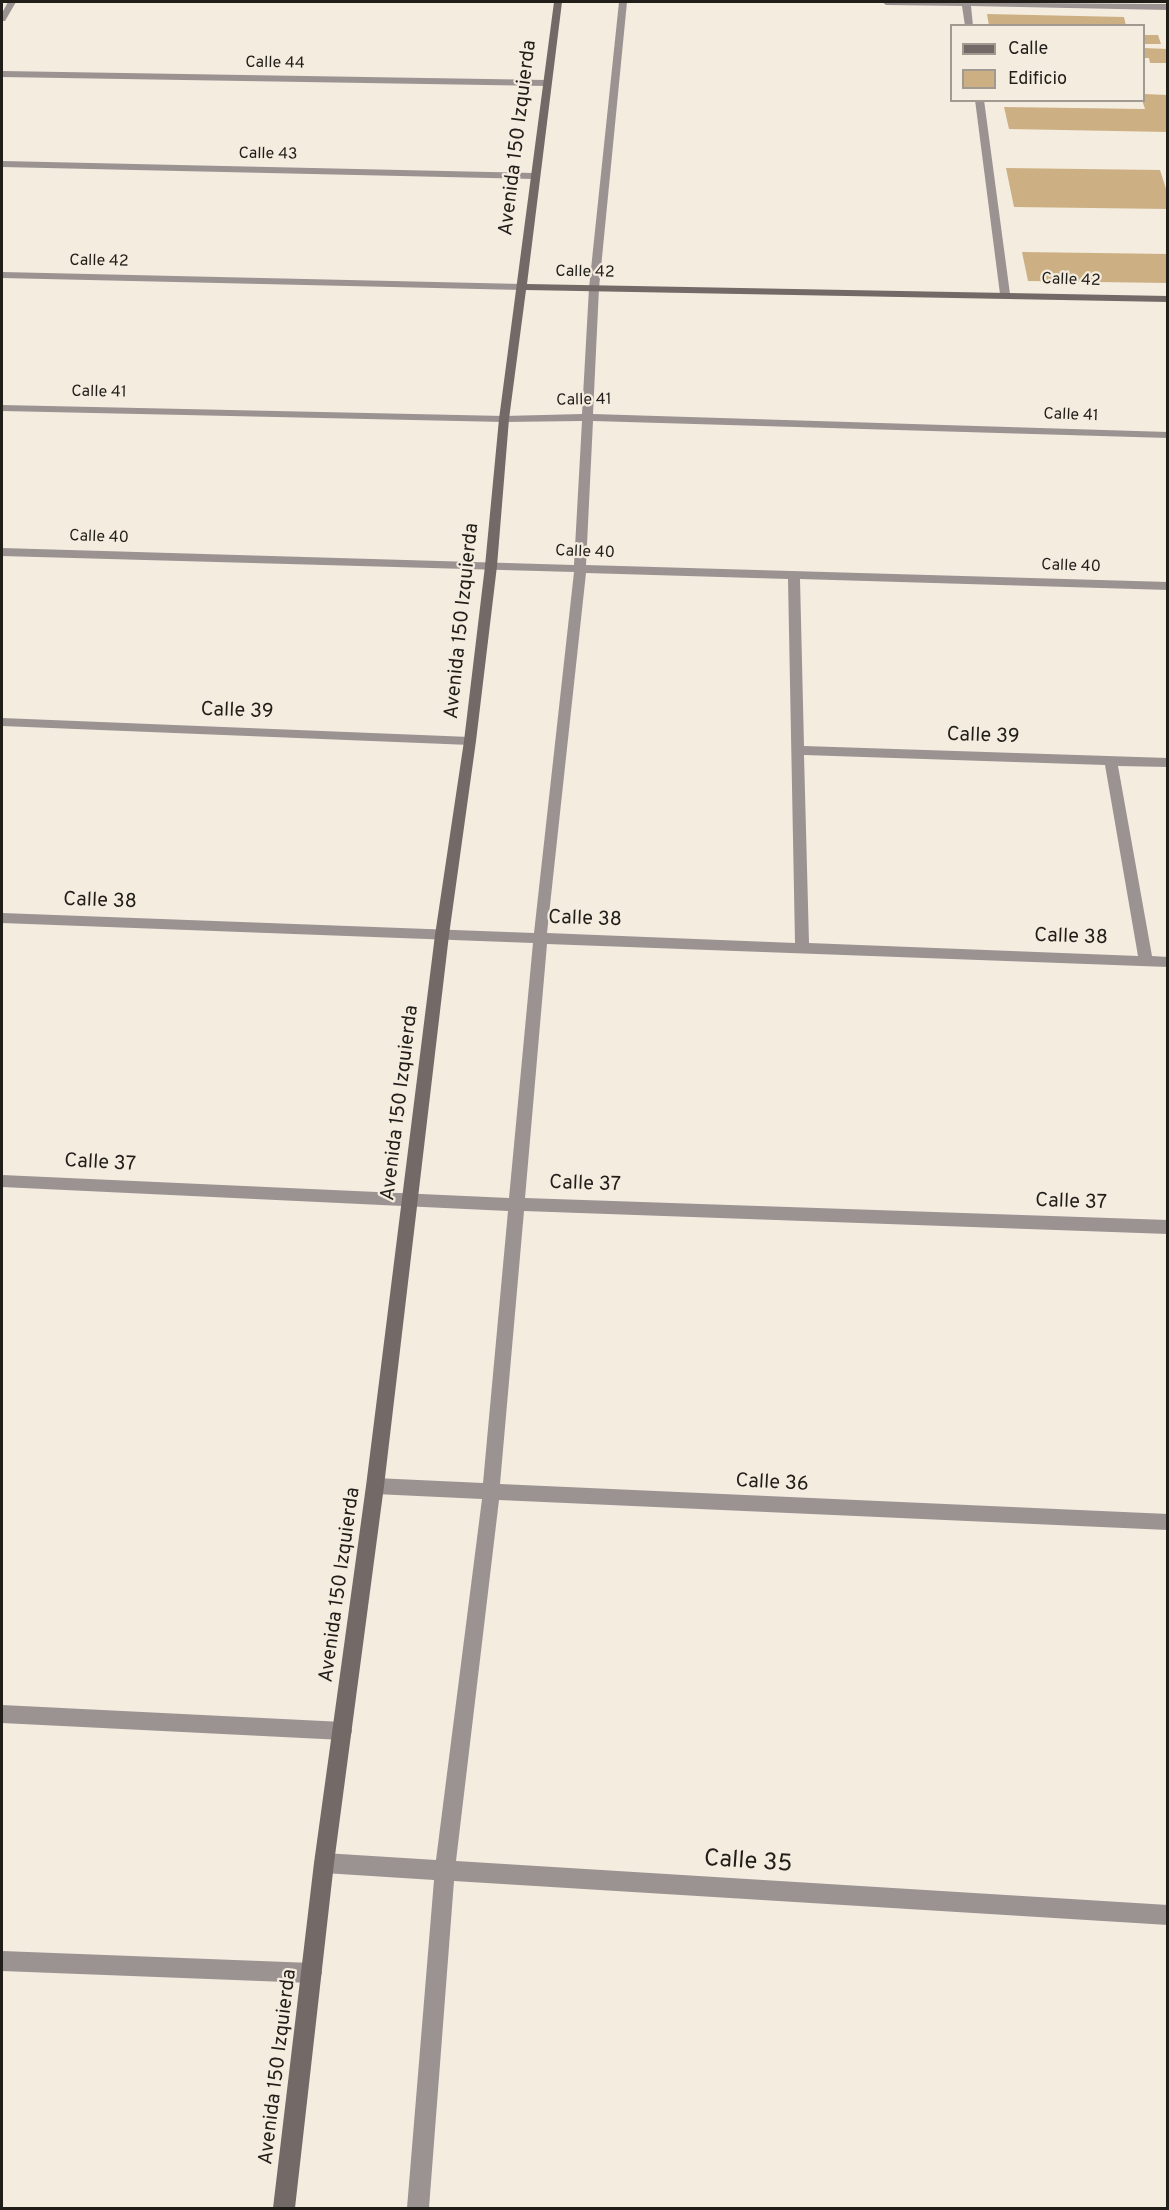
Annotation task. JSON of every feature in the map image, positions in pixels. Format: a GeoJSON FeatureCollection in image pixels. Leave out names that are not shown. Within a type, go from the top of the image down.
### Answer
{"type":"FeatureCollection","features":[{"type":"Feature","properties":{"kind":"street"},"geometry":{"type":"LineString","coordinates":[[2,19],[12,2]]}},
{"type":"Feature","properties":{"kind":"street","name":"Avenida 150 Izquierda"},"geometry":{"type":"LineString","coordinates":[[284,2208],[324,1863],[375,1486],[442,935],[470,741],[491,566],[504,419],[558,2]]}},
{"type":"Feature","properties":{"kind":"street"},"geometry":{"type":"LineString","coordinates":[[418,2208],[445,1870],[491,1492],[540,938],[580,569],[594,288],[623,2]]}},
{"type":"Feature","properties":{"kind":"street"},"geometry":{"type":"LineString","coordinates":[[886,2],[1167,7]]}},
{"type":"Feature","properties":{"kind":"street"},"geometry":{"type":"LineString","coordinates":[[966,3],[969,24]]}},
{"type":"Feature","properties":{"kind":"street","name":"Calle 44"},"geometry":{"type":"LineString","coordinates":[[2,74],[547,83]]}},
{"type":"Feature","properties":{"kind":"street"},"geometry":{"type":"LineString","coordinates":[[979,102],[1005,294]]}},
{"type":"Feature","properties":{"kind":"street","name":"Calle 43"},"geometry":{"type":"LineString","coordinates":[[2,164],[534,176]]}},
{"type":"Feature","properties":{"kind":"street","name":"Calle 42"},"geometry":{"type":"LineString","coordinates":[[2,275],[1167,299]]}},
{"type":"Feature","properties":{"kind":"street","name":"Calle 41"},"geometry":{"type":"LineString","coordinates":[[2,408],[504,419],[587,417],[1167,435]]}},
{"type":"Feature","properties":{"kind":"street","name":"Calle 40"},"geometry":{"type":"LineString","coordinates":[[2,552],[1167,586]]}},
{"type":"Feature","properties":{"kind":"street"},"geometry":{"type":"LineString","coordinates":[[794,576],[802,948]]}},
{"type":"Feature","properties":{"kind":"street","name":"Calle 39"},"geometry":{"type":"LineString","coordinates":[[2,722],[470,741]]}},
{"type":"Feature","properties":{"kind":"street","name":"Calle 39"},"geometry":{"type":"LineString","coordinates":[[798,750],[1167,763]]}},
{"type":"Feature","properties":{"kind":"street"},"geometry":{"type":"LineString","coordinates":[[1112,760],[1146,961]]}},
{"type":"Feature","properties":{"kind":"street","name":"Calle 38"},"geometry":{"type":"LineString","coordinates":[[2,918],[1167,962]]}},
{"type":"Feature","properties":{"kind":"street","name":"Calle 37"},"geometry":{"type":"LineString","coordinates":[[2,1181],[411,1201],[1167,1227]]}},
{"type":"Feature","properties":{"kind":"street","name":"Calle 36"},"geometry":{"type":"LineString","coordinates":[[375,1486],[1167,1522]]}},
{"type":"Feature","properties":{"kind":"street"},"geometry":{"type":"LineString","coordinates":[[2,1714],[343,1731]]}},
{"type":"Feature","properties":{"kind":"street","name":"Calle 35"},"geometry":{"type":"LineString","coordinates":[[324,1863],[1167,1915]]}},
{"type":"Feature","properties":{"kind":"street"},"geometry":{"type":"LineString","coordinates":[[2,1961],[312,1973]]}},
{"type":"Feature","properties":{"kind":"building"},"geometry":{"type":"Polygon","coordinates":[[[987,14],[1124,17],[1126,24],[989,24],[987,14]]]}},
{"type":"Feature","properties":{"kind":"building"},"geometry":{"type":"Polygon","coordinates":[[[1145,35],[1158,35],[1161,44],[1145,44],[1145,35]]]}},
{"type":"Feature","properties":{"kind":"building"},"geometry":{"type":"Polygon","coordinates":[[[1145,48],[1168,49],[1168,63],[1150,63],[1149,58],[1145,58],[1145,48]]]}},
{"type":"Feature","properties":{"kind":"building"},"geometry":{"type":"Polygon","coordinates":[[[1145,94],[1168,95],[1168,132],[1009,129],[1004,107],[1145,109],[1143,102],[1145,102],[1145,94]]]}},
{"type":"Feature","properties":{"kind":"building"},"geometry":{"type":"Polygon","coordinates":[[[1006,168],[1160,170],[1168,195],[1168,209],[1014,207],[1006,168]]]}},
{"type":"Feature","properties":{"kind":"building"},"geometry":{"type":"Polygon","coordinates":[[[1022,252],[1168,254],[1168,283],[1028,281],[1022,252]]]}}]}
